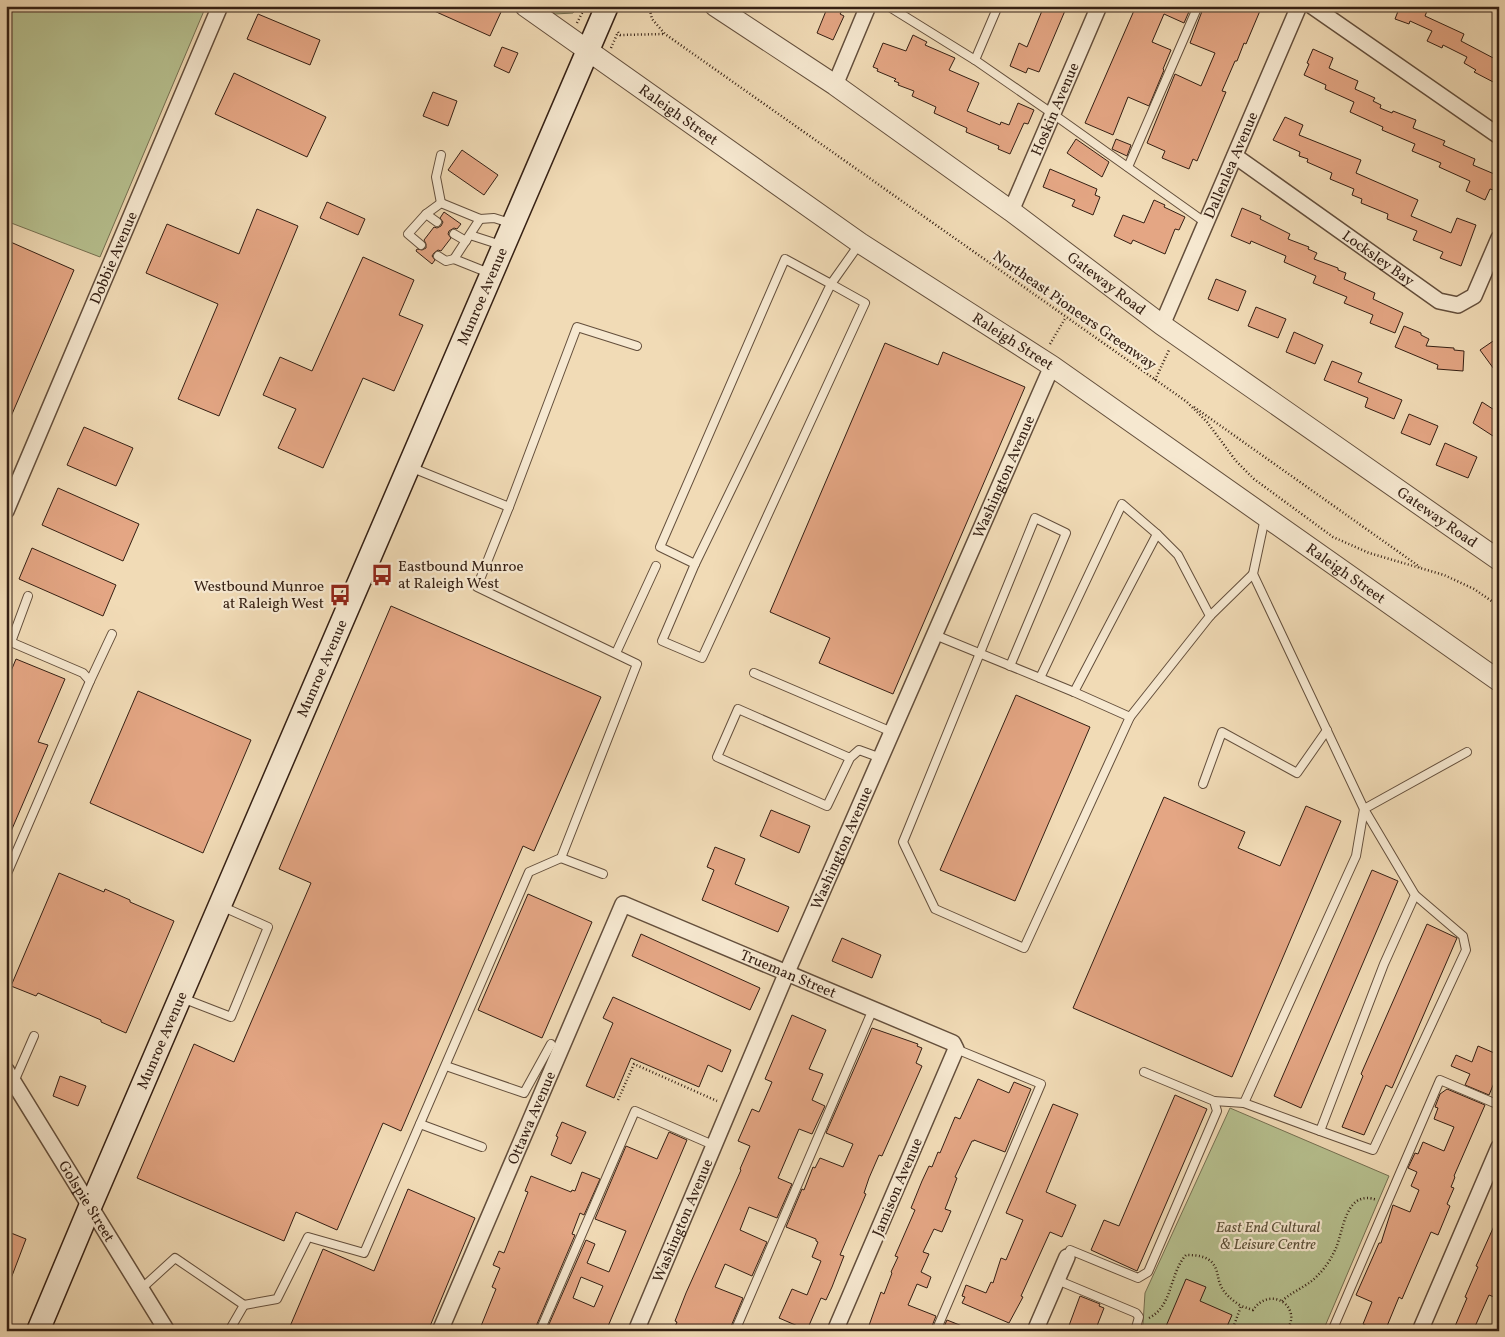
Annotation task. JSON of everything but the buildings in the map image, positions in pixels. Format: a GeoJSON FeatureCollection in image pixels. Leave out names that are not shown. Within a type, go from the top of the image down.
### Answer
{"type":"FeatureCollection","features":[{"type":"Feature","properties":{"kind":"main road","name":"Munroe Avenue"},"geometry":{"type":"LineString","coordinates":[[38,1331],[219,905],[607,6]]}},
{"type":"Feature","properties":{"kind":"street","name":"Dobbie Avenue"},"geometry":{"type":"LineString","coordinates":[[6,511],[220,6]]}},
{"type":"Feature","properties":{"kind":"street","name":"Raleigh Street"},"geometry":{"type":"LineString","coordinates":[[524,6],[860,243],[1047,362],[1499,681]]}},
{"type":"Feature","properties":{"kind":"street","name":"Gateway Road"},"geometry":{"type":"LineString","coordinates":[[715,6],[835,85],[1011,211],[1169,330],[1499,560]]}},
{"type":"Feature","properties":{"kind":"street"},"geometry":{"type":"LineString","coordinates":[[835,85],[868,6]]}},
{"type":"Feature","properties":{"kind":"street","name":"Hoskin Avenue"},"geometry":{"type":"LineString","coordinates":[[1011,211],[1099,6]]}},
{"type":"Feature","properties":{"kind":"street","name":"Dallenlea Avenue"},"geometry":{"type":"LineString","coordinates":[[1169,330],[1206,223],[1299,6]]}},
{"type":"Feature","properties":{"kind":"street"},"geometry":{"type":"LineString","coordinates":[[1312,6],[1499,136]]}},
{"type":"Feature","properties":{"kind":"street","name":"Locksley Bay"},"geometry":{"type":"LineString","coordinates":[[1235,156],[1439,301],[1458,305],[1474,296],[1499,238]]}},
{"type":"Feature","properties":{"kind":"street","name":"Washington Avenue"},"geometry":{"type":"LineString","coordinates":[[636,1331],[787,972],[935,635],[1047,362]]}},
{"type":"Feature","properties":{"kind":"street","name":"Trueman Street"},"geometry":{"type":"LineString","coordinates":[[623,904],[873,1008],[955,1046]]}},
{"type":"Feature","properties":{"kind":"street","name":"Ottawa Avenue"},"geometry":{"type":"LineString","coordinates":[[440,1331],[623,904]]}},
{"type":"Feature","properties":{"kind":"street","name":"Jamison Avenue"},"geometry":{"type":"LineString","coordinates":[[835,1331],[955,1046]]}},
{"type":"Feature","properties":{"kind":"street","name":"Golspie Street"},"geometry":{"type":"LineString","coordinates":[[10,1076],[167,1331]]}},
{"type":"Feature","properties":{"kind":"street"},"geometry":{"type":"LineString","coordinates":[[1420,1331],[1499,1148]]}},
{"type":"Feature","properties":{"kind":"street"},"geometry":{"type":"LineString","coordinates":[[1035,1331],[1068,1254]]}},
{"type":"Feature","properties":{"kind":"lane"},"geometry":{"type":"LineString","coordinates":[[888,6],[975,60],[1206,223]]}},
{"type":"Feature","properties":{"kind":"lane"},"geometry":{"type":"LineString","coordinates":[[975,60],[998,6]]}},
{"type":"Feature","properties":{"kind":"lane"},"geometry":{"type":"LineString","coordinates":[[1128,167],[1198,6]]}},
{"type":"Feature","properties":{"kind":"lane"},"geometry":{"type":"LineString","coordinates":[[441,155],[436,177],[441,203]]}},
{"type":"Feature","properties":{"kind":"lane"},"geometry":{"type":"LineString","coordinates":[[441,203],[480,219],[494,218],[512,224]]}},
{"type":"Feature","properties":{"kind":"lane"},"geometry":{"type":"LineString","coordinates":[[421,245],[408,234],[426,214],[441,203]]}},
{"type":"Feature","properties":{"kind":"lane"},"geometry":{"type":"LineString","coordinates":[[426,214],[437,222]]}},
{"type":"Feature","properties":{"kind":"lane"},"geometry":{"type":"LineString","coordinates":[[454,259],[480,219]]}},
{"type":"Feature","properties":{"kind":"lane"},"geometry":{"type":"LineString","coordinates":[[454,234],[503,246]]}},
{"type":"Feature","properties":{"kind":"lane"},"geometry":{"type":"LineString","coordinates":[[696,564],[660,547],[785,258],[831,284],[865,303],[702,658],[662,641],[696,564],[831,284],[860,243]]}},
{"type":"Feature","properties":{"kind":"lane"},"geometry":{"type":"LineString","coordinates":[[438,256],[446,261],[454,259],[491,274]]}},
{"type":"Feature","properties":{"kind":"lane"},"geometry":{"type":"LineString","coordinates":[[562,858],[637,664],[477,587],[577,327],[637,346]]}},
{"type":"Feature","properties":{"kind":"lane"},"geometry":{"type":"LineString","coordinates":[[408,467],[509,507]]}},
{"type":"Feature","properties":{"kind":"lane"},"geometry":{"type":"LineString","coordinates":[[1040,678],[1122,504],[1178,555],[1210,616]]}},
{"type":"Feature","properties":{"kind":"lane"},"geometry":{"type":"LineString","coordinates":[[1010,666],[1066,533],[1035,518],[903,842],[935,909],[1024,948],[1130,717],[1210,616],[1254,574],[1265,516]]}},
{"type":"Feature","properties":{"kind":"lane"},"geometry":{"type":"LineString","coordinates":[[1074,692],[1156,534]]}},
{"type":"Feature","properties":{"kind":"lane"},"geometry":{"type":"LineString","coordinates":[[616,654],[656,566]]}},
{"type":"Feature","properties":{"kind":"lane"},"geometry":{"type":"LineString","coordinates":[[1144,1072],[1214,1101],[1244,1103],[1374,1150],[1466,950],[1463,936],[1415,895],[1364,809],[1254,574]]}},
{"type":"Feature","properties":{"kind":"lane"},"geometry":{"type":"LineString","coordinates":[[28,596],[8,641],[83,673],[90,681]]}},
{"type":"Feature","properties":{"kind":"lane"},"geometry":{"type":"LineString","coordinates":[[6,876],[112,634]]}},
{"type":"Feature","properties":{"kind":"lane"},"geometry":{"type":"LineString","coordinates":[[935,635],[1130,717]]}},
{"type":"Feature","properties":{"kind":"lane"},"geometry":{"type":"LineString","coordinates":[[754,673],[892,732]]}},
{"type":"Feature","properties":{"kind":"lane"},"geometry":{"type":"LineString","coordinates":[[850,758],[738,709],[717,757],[827,806],[850,758],[859,750],[881,758]]}},
{"type":"Feature","properties":{"kind":"lane"},"geometry":{"type":"LineString","coordinates":[[1203,784],[1222,732],[1297,773],[1327,730]]}},
{"type":"Feature","properties":{"kind":"lane"},"geometry":{"type":"LineString","coordinates":[[1364,809],[1467,752]]}},
{"type":"Feature","properties":{"kind":"lane"},"geometry":{"type":"LineString","coordinates":[[1244,1103],[1356,856],[1364,809]]}},
{"type":"Feature","properties":{"kind":"lane"},"geometry":{"type":"LineString","coordinates":[[141,1289],[175,1258],[244,1305],[276,1299],[308,1237],[364,1253],[529,872],[562,858],[603,874]]}},
{"type":"Feature","properties":{"kind":"lane"},"geometry":{"type":"LineString","coordinates":[[1320,1131],[1384,964],[1415,895]]}},
{"type":"Feature","properties":{"kind":"lane"},"geometry":{"type":"LineString","coordinates":[[180,997],[231,1017],[268,928],[219,905]]}},
{"type":"Feature","properties":{"kind":"lane"},"geometry":{"type":"LineString","coordinates":[[736,1331],[873,1008]]}},
{"type":"Feature","properties":{"kind":"lane"},"geometry":{"type":"LineString","coordinates":[[10,1076],[34,1036]]}},
{"type":"Feature","properties":{"kind":"lane"},"geometry":{"type":"LineString","coordinates":[[446,1066],[524,1093],[552,1044]]}},
{"type":"Feature","properties":{"kind":"lane"},"geometry":{"type":"LineString","coordinates":[[936,1331],[1041,1084],[955,1046]]}},
{"type":"Feature","properties":{"kind":"lane"},"geometry":{"type":"LineString","coordinates":[[1332,1331],[1440,1080],[1499,1105]]}},
{"type":"Feature","properties":{"kind":"lane"},"geometry":{"type":"LineString","coordinates":[[1068,1254],[1138,1278],[1148,1272],[1217,1111],[1214,1101]]}},
{"type":"Feature","properties":{"kind":"lane"},"geometry":{"type":"LineString","coordinates":[[540,1331],[635,1111],[713,1145]]}},
{"type":"Feature","properties":{"kind":"lane"},"geometry":{"type":"LineString","coordinates":[[420,1124],[482,1147]]}},
{"type":"Feature","properties":{"kind":"lane"},"geometry":{"type":"LineString","coordinates":[[1057,1280],[1136,1313],[1139,1317],[1135,1331]]}},
{"type":"Feature","properties":{"kind":"lane"},"geometry":{"type":"LineString","coordinates":[[229,1331],[244,1305]]}},
{"type":"Feature","properties":{"kind":"path"},"geometry":{"type":"LineString","coordinates":[[581,6],[583,11]]}},
{"type":"Feature","properties":{"kind":"path","name":"Northeast Pioneers Greenway"},"geometry":{"type":"LineString","coordinates":[[649,6],[652,19],[665,34],[1187,402],[1207,422],[1236,461],[1254,479],[1333,537],[1369,553],[1444,575],[1474,589],[1499,606]]}},
{"type":"Feature","properties":{"kind":"path"},"geometry":{"type":"LineString","coordinates":[[618,32],[620,35],[665,34]]}},
{"type":"Feature","properties":{"kind":"path"},"geometry":{"type":"LineString","coordinates":[[1047,362],[1066,317]]}},
{"type":"Feature","properties":{"kind":"path"},"geometry":{"type":"LineString","coordinates":[[1155,380],[1169,330]]}},
{"type":"Feature","properties":{"kind":"path"},"geometry":{"type":"LineString","coordinates":[[1187,402],[1423,569]]}},
{"type":"Feature","properties":{"kind":"path"},"geometry":{"type":"LineString","coordinates":[[618,1100],[634,1064],[730,1106]]}},
{"type":"Feature","properties":{"kind":"path"},"geometry":{"type":"LineString","coordinates":[[1282,1301],[1306,1286],[1321,1273],[1336,1249],[1346,1217],[1354,1204],[1361,1199],[1370,1198],[1387,1203]]}},
{"type":"Feature","properties":{"kind":"path"},"geometry":{"type":"LineString","coordinates":[[1138,1322],[1154,1316],[1164,1306],[1177,1268],[1186,1255],[1204,1257],[1211,1261],[1216,1268],[1219,1283],[1224,1292],[1231,1300],[1242,1306],[1253,1310],[1262,1300],[1269,1298],[1282,1301],[1287,1306],[1291,1317],[1286,1331]]}},
{"type":"Feature","properties":{"kind":"path"},"geometry":{"type":"LineString","coordinates":[[1232,1331],[1242,1306]]}},
{"type":"Feature","properties":{"kind":"green space"},"geometry":{"type":"Polygon","coordinates":[[[6,6],[206,6],[100,257],[6,221],[6,6]]]}},
{"type":"Feature","properties":{"kind":"green space"},"geometry":{"type":"Polygon","coordinates":[[[544,6],[579,6],[573,13],[555,14],[544,6]]]}},
{"type":"Feature","properties":{"kind":"green space","name":"East End Cultural & Leisure Centre"},"geometry":{"type":"Polygon","coordinates":[[[1230,1108],[1389,1176],[1323,1331],[1140,1331],[1143,1324],[1145,1293],[1230,1108]]]}},
{"type":"Feature","properties":{"kind":"place","name":"Eastbound Munroe at Raleigh West"},"geometry":{"type":"Point","coordinates":[382,575]}},
{"type":"Feature","properties":{"kind":"place","name":"Westbound Munroe at Raleigh West"},"geometry":{"type":"Point","coordinates":[340,595]}}]}
